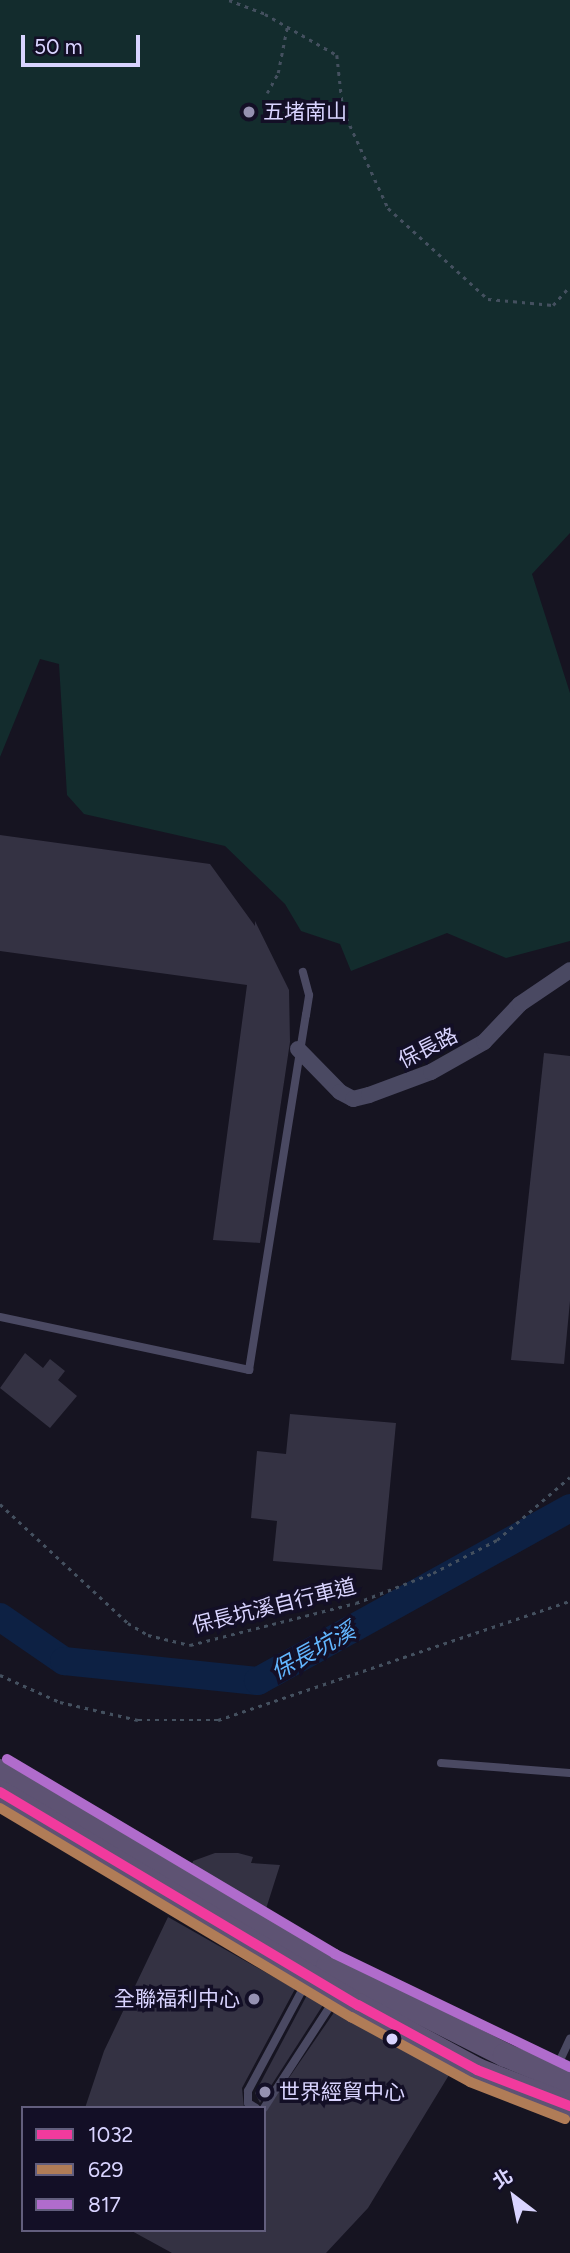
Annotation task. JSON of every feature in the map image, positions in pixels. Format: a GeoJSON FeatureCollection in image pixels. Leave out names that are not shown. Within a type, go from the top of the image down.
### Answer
{"type":"FeatureCollection","features":[{"type":"Feature","properties":{"kind":"main road"},"geometry":{"type":"LineString","coordinates":[[0,1771],[328,1966],[561,2078]]}},
{"type":"Feature","properties":{"kind":"main road"},"geometry":{"type":"LineString","coordinates":[[0,1792],[338,1993],[477,2070],[570,2106]]}},
{"type":"Feature","properties":{"kind":"street","name":"保長路"},"geometry":{"type":"LineString","coordinates":[[298,1049],[340,1091],[353,1099],[369,1096],[431,1072],[484,1042],[520,1004],[570,970]]}},
{"type":"Feature","properties":{"kind":"lane"},"geometry":{"type":"LineString","coordinates":[[0,1317],[249,1370],[298,1049],[309,995],[303,972]]}},
{"type":"Feature","properties":{"kind":"lane"},"geometry":{"type":"LineString","coordinates":[[441,1763],[570,1773]]}},
{"type":"Feature","properties":{"kind":"lane"},"geometry":{"type":"LineString","coordinates":[[253,2106],[248,2103],[248,2091],[310,1976]]}},
{"type":"Feature","properties":{"kind":"lane"},"geometry":{"type":"LineString","coordinates":[[265,2106],[338,1993]]}},
{"type":"Feature","properties":{"kind":"lane"},"geometry":{"type":"LineString","coordinates":[[561,2078],[570,2039]]}},
{"type":"Feature","properties":{"kind":"path"},"geometry":{"type":"LineString","coordinates":[[229,0],[287,26],[337,55],[343,110],[388,208],[488,299],[553,305],[570,286]]}},
{"type":"Feature","properties":{"kind":"path"},"geometry":{"type":"LineString","coordinates":[[267,93],[278,73],[287,26]]}},
{"type":"Feature","properties":{"kind":"path","name":"保長坑溪自行車道"},"geometry":{"type":"LineString","coordinates":[[0,1504],[128,1623],[148,1635],[190,1644],[356,1603],[433,1573],[497,1540],[570,1478]]}},
{"type":"Feature","properties":{"kind":"path"},"geometry":{"type":"LineString","coordinates":[[0,1675],[60,1702],[138,1720],[218,1720],[570,1601]]}},
{"type":"Feature","properties":{"kind":"green space"},"geometry":{"type":"Polygon","coordinates":[[[0,0],[570,0],[570,533],[532,574],[570,693],[570,941],[506,958],[447,933],[351,971],[340,944],[301,931],[285,904],[225,846],[84,814],[67,795],[59,664],[40,659],[0,757],[0,0]]]}},
{"type":"Feature","properties":{"kind":"building"},"geometry":{"type":"Polygon","coordinates":[[[0,835],[210,864],[255,926],[255,921],[289,990],[290,1042],[260,1243],[213,1240],[247,985],[0,951],[0,835]]]}},
{"type":"Feature","properties":{"kind":"building"},"geometry":{"type":"Polygon","coordinates":[[[544,1053],[570,1056],[570,1301],[564,1364],[511,1360],[544,1053]]]}},
{"type":"Feature","properties":{"kind":"building"},"geometry":{"type":"Polygon","coordinates":[[[25,1353],[43,1368],[50,1359],[65,1371],[58,1380],[77,1396],[50,1428],[0,1388],[25,1353]]]}},
{"type":"Feature","properties":{"kind":"building"},"geometry":{"type":"Polygon","coordinates":[[[290,1414],[396,1423],[382,1570],[273,1561],[277,1521],[251,1518],[257,1451],[286,1454],[290,1414]]]}},
{"type":"Feature","properties":{"kind":"building"},"geometry":{"type":"Polygon","coordinates":[[[215,1853],[238,1853],[253,1857],[251,1863],[280,1865],[265,1912],[191,1868],[193,1861],[215,1853]]]}},
{"type":"Feature","properties":{"kind":"building"},"geometry":{"type":"Polygon","coordinates":[[[168,1917],[295,1989],[242,2088],[244,2106],[86,2106],[104,2051],[168,1917]]]}},
{"type":"Feature","properties":{"kind":"building"},"geometry":{"type":"Polygon","coordinates":[[[307,1995],[323,2005],[260,2103],[255,2093],[307,1995]]]}},
{"type":"Feature","properties":{"kind":"building"},"geometry":{"type":"Polygon","coordinates":[[[335,2011],[449,2075],[368,2208],[326,2253],[172,2253],[134,2232],[266,2232],[266,2111],[335,2011]]]}},
{"type":"Feature","properties":{"kind":"waterway","name":"保長坑溪"},"geometry":{"type":"LineString","coordinates":[[0,1617],[64,1661],[258,1681],[570,1508]]}},
{"type":"Feature","properties":{"kind":"transit line","name":"817"},"geometry":{"type":"LineString","coordinates":[[7,1759],[335,1954],[570,2067]]}},
{"type":"Feature","properties":{"kind":"transit line","name":"1032"},"geometry":{"type":"LineString","coordinates":[[0,1792],[358,2005],[477,2070],[570,2106]]}},
{"type":"Feature","properties":{"kind":"transit line","name":"629"},"geometry":{"type":"LineString","coordinates":[[0,1808],[351,2017],[470,2082],[565,2119]]}},
{"type":"Feature","properties":{"kind":"place","name":"五堵南山"},"geometry":{"type":"Point","coordinates":[249,112]}},
{"type":"Feature","properties":{"kind":"place","name":"全聯福利中心"},"geometry":{"type":"Point","coordinates":[254,1999]}},
{"type":"Feature","properties":{"kind":"place","name":"世界經貿中心"},"geometry":{"type":"Point","coordinates":[265,2092]}}]}
